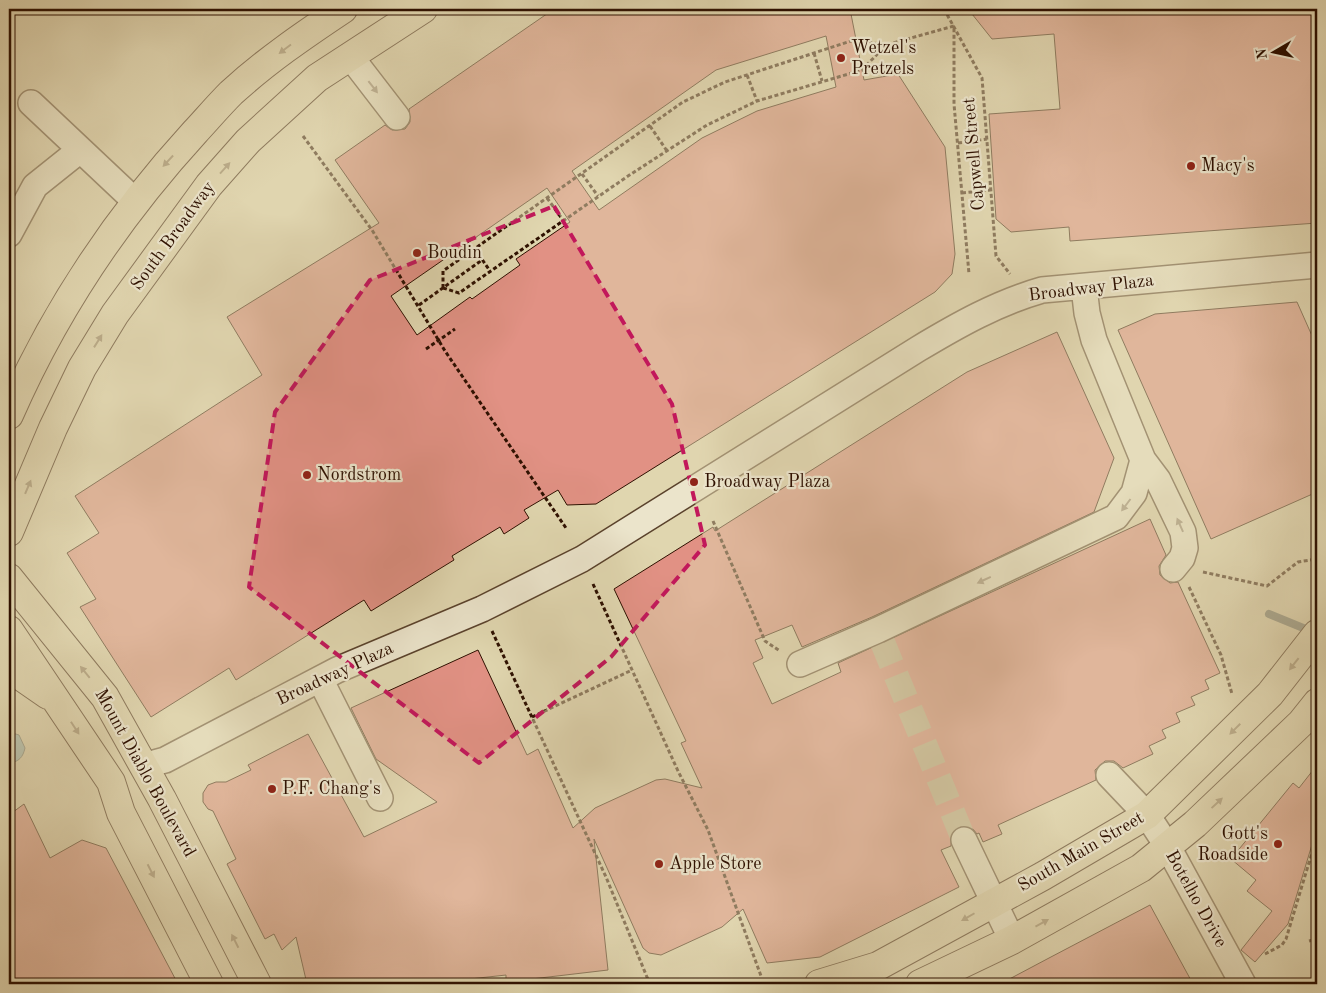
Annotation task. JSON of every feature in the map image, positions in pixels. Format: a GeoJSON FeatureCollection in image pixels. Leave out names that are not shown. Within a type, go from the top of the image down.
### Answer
{"type":"FeatureCollection","features":[{"type":"Feature","properties":{"kind":"main road"},"geometry":{"type":"LineString","coordinates":[[9,397],[28,370],[83,277],[162,168],[231,94],[283,49],[343,9]]}},
{"type":"Feature","properties":{"kind":"main road","name":"South Broadway"},"geometry":{"type":"LineString","coordinates":[[9,532],[53,428],[82,368],[115,314],[209,185],[248,142],[317,78],[423,9]]}},
{"type":"Feature","properties":{"kind":"main road"},"geometry":{"type":"LineString","coordinates":[[9,415],[28,370]]}},
{"type":"Feature","properties":{"kind":"main road","name":"Mount Diablo Boulevard"},"geometry":{"type":"LineString","coordinates":[[9,578],[105,697],[257,984]]}},
{"type":"Feature","properties":{"kind":"main road","name":"Mount Diablo Boulevard"},"geometry":{"type":"LineString","coordinates":[[9,630],[111,782],[121,813],[210,984]]}},
{"type":"Feature","properties":{"kind":"main road","name":"South Main Street"},"geometry":{"type":"LineString","coordinates":[[819,984],[878,966],[1066,863],[1147,815],[1270,694],[1317,634]]}},
{"type":"Feature","properties":{"kind":"main road"},"geometry":{"type":"LineString","coordinates":[[9,672],[22,678],[60,704]]}},
{"type":"Feature","properties":{"kind":"main road"},"geometry":{"type":"LineString","coordinates":[[920,984],[1012,940],[1141,868],[1168,847],[1309,713]]}},
{"type":"Feature","properties":{"kind":"street"},"geometry":{"type":"LineString","coordinates":[[350,56],[397,117]]}},
{"type":"Feature","properties":{"kind":"street"},"geometry":{"type":"LineString","coordinates":[[31,103],[136,202]]}},
{"type":"Feature","properties":{"kind":"street"},"geometry":{"type":"LineString","coordinates":[[9,234],[36,186],[80,150]]}},
{"type":"Feature","properties":{"kind":"street","name":"Broadway Plaza"},"geometry":{"type":"LineString","coordinates":[[143,766],[165,760],[320,678],[482,609],[582,559],[953,328],[1020,297],[1042,290],[1317,265]]}},
{"type":"Feature","properties":{"kind":"street"},"geometry":{"type":"LineString","coordinates":[[1084,287],[1087,313],[1094,340],[1143,460],[1158,480],[1183,532],[1186,548],[1182,558],[1185,573]]}},
{"type":"Feature","properties":{"kind":"street"},"geometry":{"type":"LineString","coordinates":[[800,664],[880,636],[1116,517],[1134,494],[1143,460]]}},
{"type":"Feature","properties":{"kind":"street"},"geometry":{"type":"LineString","coordinates":[[320,678],[380,798]]}},
{"type":"Feature","properties":{"kind":"street","name":"Botelho Drive"},"geometry":{"type":"LineString","coordinates":[[1109,775],[1147,815],[1168,847],[1243,984]]}},
{"type":"Feature","properties":{"kind":"street"},"geometry":{"type":"LineString","coordinates":[[964,840],[1012,940]]}},
{"type":"Feature","properties":{"kind":"path","name":"Capwell Street"},"geometry":{"type":"LineString","coordinates":[[944,9],[982,78],[996,256],[1014,280]]}},
{"type":"Feature","properties":{"kind":"path","name":"Capwell Street"},"geometry":{"type":"LineString","coordinates":[[954,26],[954,104],[969,274]]}},
{"type":"Feature","properties":{"kind":"path"},"geometry":{"type":"LineString","coordinates":[[443,288],[443,271],[683,102],[725,82],[854,40],[886,46],[954,26]]}},
{"type":"Feature","properties":{"kind":"path"},"geometry":{"type":"LineString","coordinates":[[443,288],[459,293],[598,196],[706,125],[757,100],[862,70],[886,46]]}},
{"type":"Feature","properties":{"kind":"path"},"geometry":{"type":"LineString","coordinates":[[814,53],[822,81]]}},
{"type":"Feature","properties":{"kind":"path"},"geometry":{"type":"LineString","coordinates":[[747,75],[757,100]]}},
{"type":"Feature","properties":{"kind":"path"},"geometry":{"type":"LineString","coordinates":[[650,126],[667,150]]}},
{"type":"Feature","properties":{"kind":"path"},"geometry":{"type":"LineString","coordinates":[[303,136],[372,230],[445,351],[566,528]]}},
{"type":"Feature","properties":{"kind":"path"},"geometry":{"type":"LineString","coordinates":[[958,143],[987,139]]}},
{"type":"Feature","properties":{"kind":"path"},"geometry":{"type":"LineString","coordinates":[[582,174],[598,196]]}},
{"type":"Feature","properties":{"kind":"path"},"geometry":{"type":"LineString","coordinates":[[962,192],[991,190]]}},
{"type":"Feature","properties":{"kind":"path"},"geometry":{"type":"LineString","coordinates":[[547,198],[563,220]]}},
{"type":"Feature","properties":{"kind":"path"},"geometry":{"type":"LineString","coordinates":[[475,249],[490,271]]}},
{"type":"Feature","properties":{"kind":"path"},"geometry":{"type":"LineString","coordinates":[[419,306],[482,260]]}},
{"type":"Feature","properties":{"kind":"path"},"geometry":{"type":"LineString","coordinates":[[426,349],[455,329]]}},
{"type":"Feature","properties":{"kind":"path"},"geometry":{"type":"LineString","coordinates":[[712,520],[765,641],[800,664]]}},
{"type":"Feature","properties":{"kind":"path"},"geometry":{"type":"LineString","coordinates":[[1185,573],[1267,586],[1298,562],[1317,559]]}},
{"type":"Feature","properties":{"kind":"path"},"geometry":{"type":"LineString","coordinates":[[1185,573],[1221,654],[1230,690],[1236,701]]}},
{"type":"Feature","properties":{"kind":"path"},"geometry":{"type":"LineString","coordinates":[[593,584],[678,770],[708,830],[762,976]]}},
{"type":"Feature","properties":{"kind":"path"},"geometry":{"type":"LineString","coordinates":[[492,631],[606,877],[649,982]]}},
{"type":"Feature","properties":{"kind":"path"},"geometry":{"type":"LineString","coordinates":[[532,716],[632,670]]}},
{"type":"Feature","properties":{"kind":"path"},"geometry":{"type":"LineString","coordinates":[[1265,954],[1282,944],[1286,939],[1317,836]]}},
{"type":"Feature","properties":{"kind":"path"},"geometry":{"type":"LineString","coordinates":[[1309,941],[1317,939]]}},
{"type":"Feature","properties":{"kind":"highlighted area"},"geometry":{"type":"Polygon","coordinates":[[[554,206],[672,404],[705,545],[611,657],[479,763],[249,587],[275,412],[370,280],[554,206]]]}},
{"type":"Feature","properties":{"kind":"water"},"geometry":{"type":"Polygon","coordinates":[[[9,732],[19,735],[25,748],[20,758],[15,762],[9,763],[9,732]]]}},
{"type":"Feature","properties":{"kind":"building"},"geometry":{"type":"Polygon","coordinates":[[[554,9],[850,9],[864,80],[898,74],[945,147],[955,254],[952,274],[935,292],[596,504],[567,505],[558,490],[524,510],[529,518],[504,534],[500,527],[452,556],[454,560],[371,611],[364,600],[236,680],[229,668],[151,717],[80,607],[96,599],[67,553],[99,533],[75,496],[262,375],[227,317],[379,223],[335,160],[385,125],[392,130],[405,129],[410,122],[409,109],[554,9]],[[826,36],[716,70],[572,171],[599,210],[702,138],[757,111],[836,87],[826,36]],[[547,188],[391,296],[417,335],[470,297],[472,299],[520,265],[516,259],[570,222],[547,188]]]}},
{"type":"Feature","properties":{"kind":"building","name":"Macy's"},"geometry":{"type":"Polygon","coordinates":[[[968,9],[1317,9],[1317,223],[1070,241],[1069,227],[1011,232],[996,219],[989,114],[1060,109],[1054,34],[992,39],[968,9]]]}},
{"type":"Feature","properties":{"kind":"building"},"geometry":{"type":"Polygon","coordinates":[[[1297,302],[1317,347],[1317,492],[1211,539],[1118,330],[1155,314],[1297,302]]]}},
{"type":"Feature","properties":{"kind":"building"},"geometry":{"type":"Polygon","coordinates":[[[1057,332],[1114,458],[1094,512],[872,617],[802,647],[792,625],[755,640],[763,658],[753,663],[772,704],[841,672],[838,663],[1150,519],[1166,555],[1159,566],[1160,575],[1170,583],[1178,582],[1220,673],[1205,680],[1209,689],[1191,697],[1195,705],[1176,713],[1180,722],[1162,730],[1166,738],[1149,746],[1153,754],[1123,768],[1114,761],[1105,761],[1095,770],[1096,780],[998,825],[1002,834],[983,842],[979,833],[977,834],[972,828],[965,826],[957,827],[952,832],[951,846],[941,850],[959,887],[820,957],[767,963],[743,909],[722,927],[661,955],[649,953],[643,948],[594,839],[608,970],[506,982],[506,975],[424,984],[307,984],[296,937],[282,950],[274,934],[265,939],[227,864],[236,859],[213,811],[208,809],[203,802],[203,793],[208,785],[216,782],[226,782],[251,770],[248,765],[308,734],[364,837],[437,802],[376,759],[351,708],[478,650],[527,755],[538,749],[573,828],[595,808],[656,780],[665,779],[702,788],[681,743],[686,741],[614,589],[713,527],[715,531],[967,372],[1057,332]]]}},
{"type":"Feature","properties":{"kind":"building","name":"Gott's Roadside"},"geometry":{"type":"Polygon","coordinates":[[[1317,765],[1317,828],[1288,924],[1255,962],[1241,950],[1272,911],[1247,891],[1256,880],[1231,859],[1293,783],[1299,788],[1317,765]]]}},
{"type":"Feature","properties":{"kind":"building"},"geometry":{"type":"Polygon","coordinates":[[[24,804],[50,858],[82,840],[106,848],[178,984],[9,984],[9,815],[24,804]]]}},
{"type":"Feature","properties":{"kind":"building"},"geometry":{"type":"Polygon","coordinates":[[[1150,905],[1193,984],[1000,984],[1049,958],[1150,905]]]}},
{"type":"Feature","properties":{"kind":"waterway"},"geometry":{"type":"LineString","coordinates":[[1269,614],[1313,632]]}},
{"type":"Feature","properties":{"kind":"tunnel"},"geometry":{"type":"LineString","coordinates":[[882,641],[964,840]]}},
{"type":"Feature","properties":{"kind":"place","name":"Wetzel's Pretzels"},"geometry":{"type":"Point","coordinates":[841,58]}},
{"type":"Feature","properties":{"kind":"place","name":"Macy's"},"geometry":{"type":"Point","coordinates":[1191,166]}},
{"type":"Feature","properties":{"kind":"place","name":"Boudin"},"geometry":{"type":"Point","coordinates":[417,253]}},
{"type":"Feature","properties":{"kind":"place","name":"Nordstrom"},"geometry":{"type":"Point","coordinates":[307,475]}},
{"type":"Feature","properties":{"kind":"place","name":"Broadway Plaza"},"geometry":{"type":"Point","coordinates":[694,482]}},
{"type":"Feature","properties":{"kind":"place","name":"P.F. Chang's"},"geometry":{"type":"Point","coordinates":[272,789]}},
{"type":"Feature","properties":{"kind":"place","name":"Gott's Roadside"},"geometry":{"type":"Point","coordinates":[1278,844]}},
{"type":"Feature","properties":{"kind":"place","name":"Apple Store"},"geometry":{"type":"Point","coordinates":[659,864]}}]}
